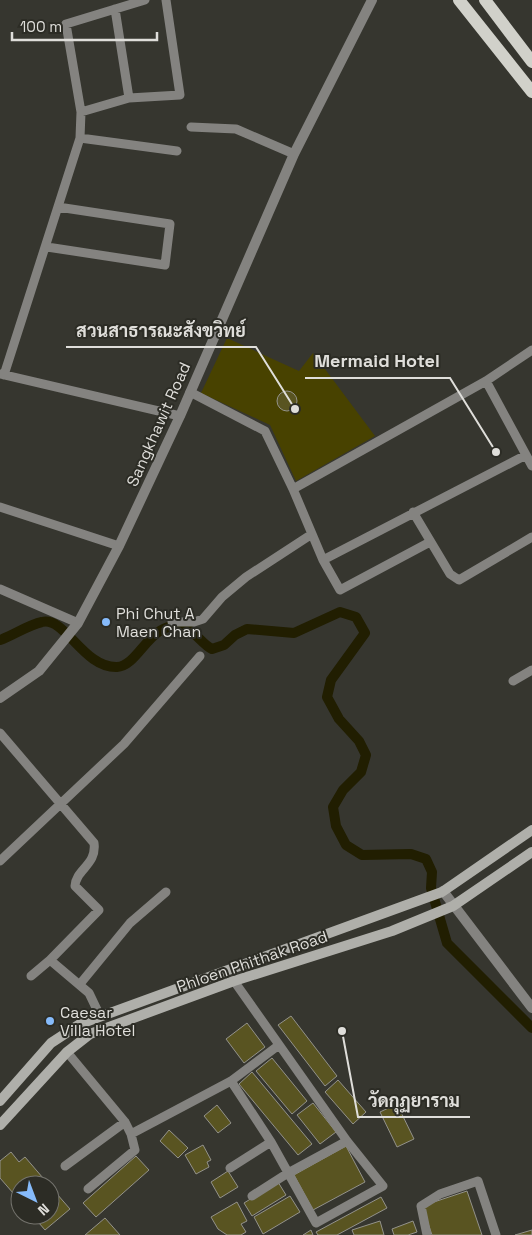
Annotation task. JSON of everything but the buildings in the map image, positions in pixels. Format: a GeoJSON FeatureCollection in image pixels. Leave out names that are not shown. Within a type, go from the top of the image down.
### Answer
{"type":"FeatureCollection","features":[{"type":"Feature","properties":{"kind":"main road"},"geometry":{"type":"LineString","coordinates":[[459,0],[532,92]]}},
{"type":"Feature","properties":{"kind":"main road"},"geometry":{"type":"LineString","coordinates":[[485,0],[532,62]]}},
{"type":"Feature","properties":{"kind":"main road","name":"Phloen Phithak Road"},"geometry":{"type":"LineString","coordinates":[[0,1101],[51,1043],[80,1024],[442,892],[532,830]]}},
{"type":"Feature","properties":{"kind":"main road","name":"Phloen Phithak Road"},"geometry":{"type":"LineString","coordinates":[[0,1125],[67,1052],[90,1034],[234,981],[392,931],[453,906],[532,852]]}},
{"type":"Feature","properties":{"kind":"street"},"geometry":{"type":"LineString","coordinates":[[145,0],[66,24],[81,112],[80,138],[47,247],[2,375],[180,416]]}},
{"type":"Feature","properties":{"kind":"street"},"geometry":{"type":"LineString","coordinates":[[81,112],[129,98],[180,95],[166,0]]}},
{"type":"Feature","properties":{"kind":"street","name":"Sangkhawit Road"},"geometry":{"type":"LineString","coordinates":[[0,698],[40,671],[78,623],[119,546],[180,416],[294,154],[372,0]]}},
{"type":"Feature","properties":{"kind":"street"},"geometry":{"type":"LineString","coordinates":[[115,10],[129,98]]}},
{"type":"Feature","properties":{"kind":"street"},"geometry":{"type":"LineString","coordinates":[[191,127],[236,129],[294,154]]}},
{"type":"Feature","properties":{"kind":"street"},"geometry":{"type":"LineString","coordinates":[[80,138],[177,151]]}},
{"type":"Feature","properties":{"kind":"street"},"geometry":{"type":"LineString","coordinates":[[47,247],[165,265],[170,224],[58,207]]}},
{"type":"Feature","properties":{"kind":"street"},"geometry":{"type":"LineString","coordinates":[[293,489],[486,381],[532,350]]}},
{"type":"Feature","properties":{"kind":"street"},"geometry":{"type":"LineString","coordinates":[[486,381],[532,466]]}},
{"type":"Feature","properties":{"kind":"street"},"geometry":{"type":"LineString","coordinates":[[190,392],[265,431],[293,489],[323,560],[340,590],[430,542]]}},
{"type":"Feature","properties":{"kind":"street"},"geometry":{"type":"LineString","coordinates":[[323,560],[526,455]]}},
{"type":"Feature","properties":{"kind":"street"},"geometry":{"type":"LineString","coordinates":[[0,507],[119,546]]}},
{"type":"Feature","properties":{"kind":"street"},"geometry":{"type":"LineString","coordinates":[[413,512],[450,574],[460,580],[532,538]]}},
{"type":"Feature","properties":{"kind":"street"},"geometry":{"type":"LineString","coordinates":[[172,622],[194,622],[203,619],[222,597],[246,577],[312,534]]}},
{"type":"Feature","properties":{"kind":"street"},"geometry":{"type":"LineString","coordinates":[[0,589],[78,623]]}},
{"type":"Feature","properties":{"kind":"street"},"geometry":{"type":"LineString","coordinates":[[0,861],[124,744],[200,656]]}},
{"type":"Feature","properties":{"kind":"street"},"geometry":{"type":"LineString","coordinates":[[513,681],[532,670]]}},
{"type":"Feature","properties":{"kind":"street"},"geometry":{"type":"LineString","coordinates":[[0,733],[94,843],[92,861],[77,878],[75,886],[99,910],[50,960],[31,976]]}},
{"type":"Feature","properties":{"kind":"street"},"geometry":{"type":"LineString","coordinates":[[80,984],[130,923],[166,892]]}},
{"type":"Feature","properties":{"kind":"street"},"geometry":{"type":"LineString","coordinates":[[442,892],[532,1008]]}},
{"type":"Feature","properties":{"kind":"street"},"geometry":{"type":"LineString","coordinates":[[50,960],[80,984],[88,993],[100,1016]]}},
{"type":"Feature","properties":{"kind":"street"},"geometry":{"type":"LineString","coordinates":[[231,1080],[270,1142],[316,1223],[383,1186],[347,1141],[234,981]]}},
{"type":"Feature","properties":{"kind":"street"},"geometry":{"type":"LineString","coordinates":[[131,1134],[231,1080],[279,1045]]}},
{"type":"Feature","properties":{"kind":"street"},"geometry":{"type":"LineString","coordinates":[[67,1052],[125,1122],[131,1134],[135,1150],[88,1189]]}},
{"type":"Feature","properties":{"kind":"street"},"geometry":{"type":"LineString","coordinates":[[65,1166],[125,1122]]}},
{"type":"Feature","properties":{"kind":"street"},"geometry":{"type":"LineString","coordinates":[[252,1196],[288,1173],[347,1141]]}},
{"type":"Feature","properties":{"kind":"street"},"geometry":{"type":"LineString","coordinates":[[230,1168],[270,1142]]}},
{"type":"Feature","properties":{"kind":"street"},"geometry":{"type":"LineString","coordinates":[[426,1235],[421,1206],[440,1194],[478,1181],[496,1235]]}},
{"type":"Feature","properties":{"kind":"shaded area"},"geometry":{"type":"Polygon","coordinates":[[[227,338],[299,371],[313,353],[375,436],[296,481],[270,425],[201,393],[227,338]]]}},
{"type":"Feature","properties":{"kind":"waterway"},"geometry":{"type":"LineString","coordinates":[[0,640],[37,623],[50,622],[59,627],[94,660],[105,665],[117,667],[125,665],[133,659],[163,629],[173,626],[189,630],[212,649],[224,645],[235,635],[247,629],[294,633],[340,612],[356,617],[365,633],[331,680],[327,697],[339,719],[359,741],[366,755],[361,772],[343,790],[333,807],[336,826],[346,845],[362,855],[411,854],[426,859],[432,872],[431,888],[447,943],[532,1028]]}},
{"type":"Feature","properties":{"kind":"place","name":"สวนสาธารณะสังขวิทย์"},"geometry":{"type":"Point","coordinates":[295,409]}},
{"type":"Feature","properties":{"kind":"place","name":"Mermaid Hotel"},"geometry":{"type":"Point","coordinates":[496,452]}},
{"type":"Feature","properties":{"kind":"place","name":"Phi Chut A Maen Chan"},"geometry":{"type":"Point","coordinates":[106,622]}},
{"type":"Feature","properties":{"kind":"place","name":"Caesar Villa Hotel"},"geometry":{"type":"Point","coordinates":[50,1021]}},
{"type":"Feature","properties":{"kind":"place","name":"วัดกุฏยาราม"},"geometry":{"type":"Point","coordinates":[342,1031]}}]}
